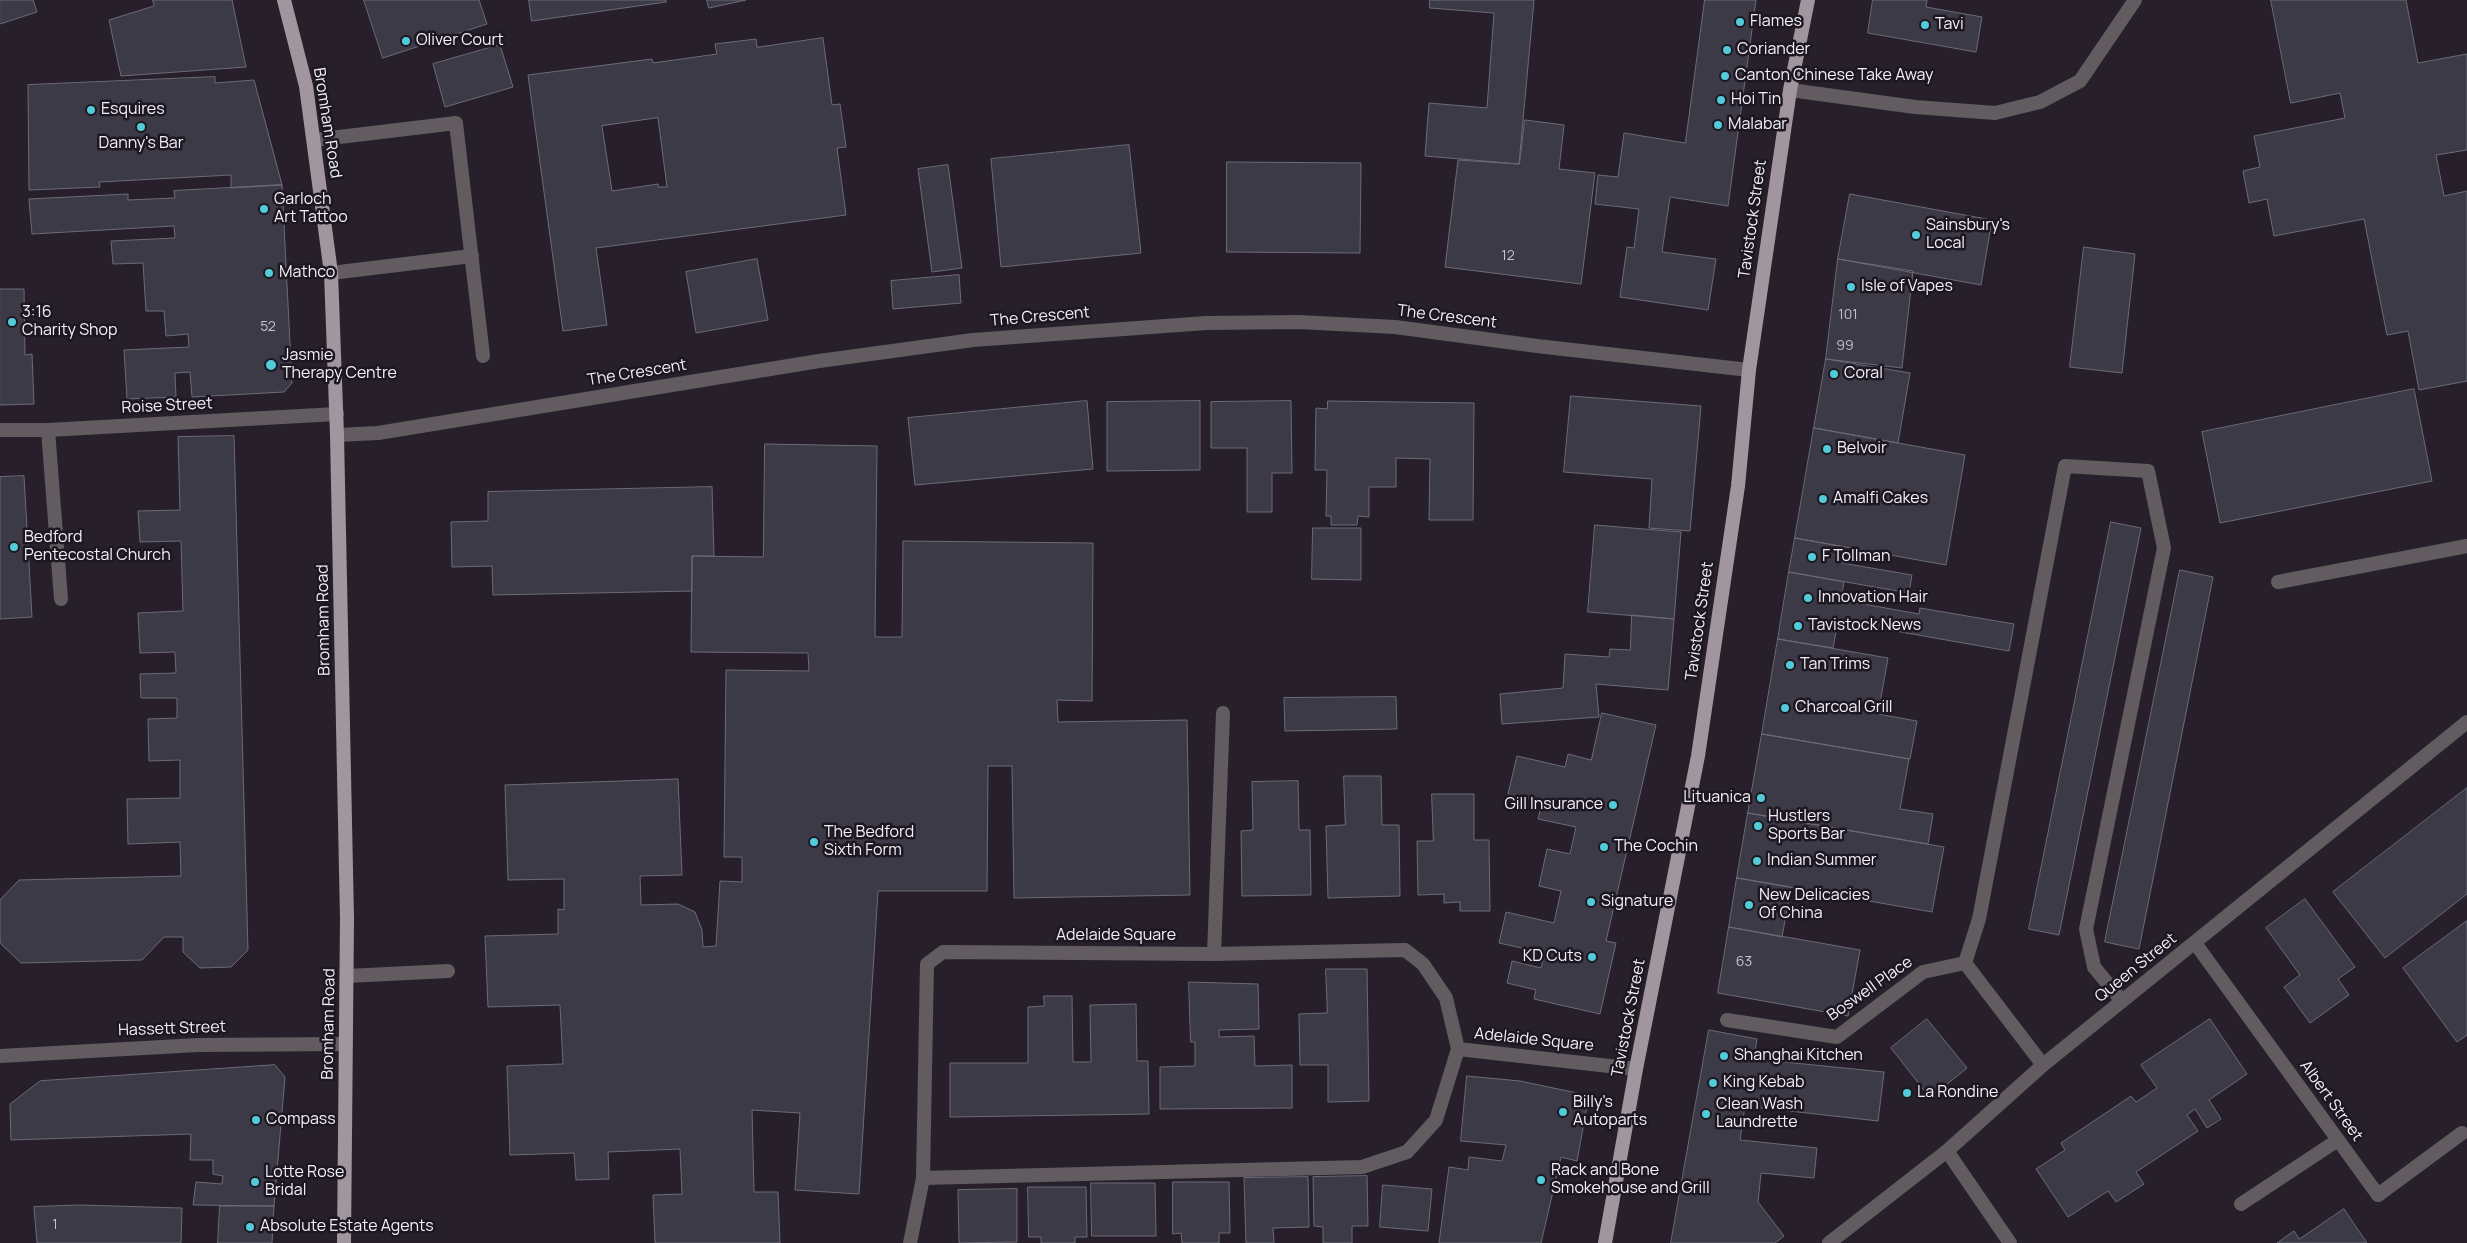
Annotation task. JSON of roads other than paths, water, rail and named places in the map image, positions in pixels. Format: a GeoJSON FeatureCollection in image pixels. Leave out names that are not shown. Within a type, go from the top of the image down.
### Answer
{"type":"FeatureCollection","features":[{"type":"Feature","properties":{"kind":"main road","name":"Bromham Road"},"geometry":{"type":"LineString","coordinates":[[284,0],[306,86],[331,273],[337,414],[347,976],[344,1243]]}},
{"type":"Feature","properties":{"kind":"main road","name":"Tavistock Street"},"geometry":{"type":"LineString","coordinates":[[1605,1243],[1636,1069],[1698,756],[1738,486],[1749,370],[1790,90],[1808,0]]}},
{"type":"Feature","properties":{"kind":"street"},"geometry":{"type":"LineString","coordinates":[[1790,90],[1915,107],[1995,113],[2040,102],[2080,81],[2135,0]]}},
{"type":"Feature","properties":{"kind":"street"},"geometry":{"type":"LineString","coordinates":[[314,140],[456,123],[483,356]]}},
{"type":"Feature","properties":{"kind":"street"},"geometry":{"type":"LineString","coordinates":[[331,273],[472,256]]}},
{"type":"Feature","properties":{"kind":"street","name":"The Crescent"},"geometry":{"type":"LineString","coordinates":[[337,435],[378,433],[819,361],[973,340],[1206,323],[1299,322],[1395,327],[1537,346],[1749,370]]}},
{"type":"Feature","properties":{"kind":"street","name":"Roise Street"},"geometry":{"type":"LineString","coordinates":[[0,430],[48,430],[337,414]]}},
{"type":"Feature","properties":{"kind":"street"},"geometry":{"type":"LineString","coordinates":[[48,430],[60,599]]}},
{"type":"Feature","properties":{"kind":"street"},"geometry":{"type":"LineString","coordinates":[[2043,1065],[1965,963],[1979,919],[2064,466],[2148,471],[2164,548],[2086,929],[2094,968],[2122,1001]]}},
{"type":"Feature","properties":{"kind":"street"},"geometry":{"type":"LineString","coordinates":[[2278,582],[2467,546]]}},
{"type":"Feature","properties":{"kind":"street"},"geometry":{"type":"LineString","coordinates":[[1214,954],[1223,713]]}},
{"type":"Feature","properties":{"kind":"street","name":"Queen Street"},"geometry":{"type":"LineString","coordinates":[[1829,1243],[1947,1151],[2043,1065],[2467,722]]}},
{"type":"Feature","properties":{"kind":"street","name":"Albert Street"},"geometry":{"type":"LineString","coordinates":[[2194,943],[2378,1195],[2462,1133]]}},
{"type":"Feature","properties":{"kind":"street","name":"Adelaide Square"},"geometry":{"type":"LineString","coordinates":[[910,1243],[923,1178],[927,964],[943,952],[1214,954],[1405,950],[1424,964],[1446,998],[1458,1049],[1436,1120],[1407,1152],[1362,1167],[923,1178]]}},
{"type":"Feature","properties":{"kind":"street","name":"Boswell Place"},"geometry":{"type":"LineString","coordinates":[[1727,1020],[1837,1037],[1923,972],[1965,963]]}},
{"type":"Feature","properties":{"kind":"street"},"geometry":{"type":"LineString","coordinates":[[347,976],[448,971]]}},
{"type":"Feature","properties":{"kind":"street","name":"Hassett Street"},"geometry":{"type":"LineString","coordinates":[[0,1056],[198,1044],[346,1044]]}},
{"type":"Feature","properties":{"kind":"street","name":"Adelaide Square"},"geometry":{"type":"LineString","coordinates":[[1458,1049],[1636,1069]]}},
{"type":"Feature","properties":{"kind":"street"},"geometry":{"type":"LineString","coordinates":[[2241,1204],[2338,1140]]}},
{"type":"Feature","properties":{"kind":"street"},"geometry":{"type":"LineString","coordinates":[[1947,1151],[2010,1243]]}},
{"type":"Feature","properties":{"kind":"place","name":"Flames"},"geometry":{"type":"Point","coordinates":[1740,22]}},
{"type":"Feature","properties":{"kind":"place","name":"Tavi"},"geometry":{"type":"Point","coordinates":[1925,25]}},
{"type":"Feature","properties":{"kind":"place","name":"Oliver Court"},"geometry":{"type":"Point","coordinates":[406,41]}},
{"type":"Feature","properties":{"kind":"place","name":"Coriander"},"geometry":{"type":"Point","coordinates":[1727,50]}},
{"type":"Feature","properties":{"kind":"place","name":"Canton Chinese Take Away"},"geometry":{"type":"Point","coordinates":[1725,76]}},
{"type":"Feature","properties":{"kind":"place","name":"Hoi Tin"},"geometry":{"type":"Point","coordinates":[1721,100]}},
{"type":"Feature","properties":{"kind":"place","name":"Esquires"},"geometry":{"type":"Point","coordinates":[91,110]}},
{"type":"Feature","properties":{"kind":"place","name":"Malabar"},"geometry":{"type":"Point","coordinates":[1718,125]}},
{"type":"Feature","properties":{"kind":"place","name":"Danny's Bar"},"geometry":{"type":"Point","coordinates":[141,127]}},
{"type":"Feature","properties":{"kind":"place","name":"Garloch Art Tattoo"},"geometry":{"type":"Point","coordinates":[264,209]}},
{"type":"Feature","properties":{"kind":"place","name":"Sainsbury's Local"},"geometry":{"type":"Point","coordinates":[1916,235]}},
{"type":"Feature","properties":{"kind":"place","name":"Mathco"},"geometry":{"type":"Point","coordinates":[269,273]}},
{"type":"Feature","properties":{"kind":"place","name":"Isle of Vapes"},"geometry":{"type":"Point","coordinates":[1851,287]}},
{"type":"Feature","properties":{"kind":"place","name":"3:16 Charity Shop"},"geometry":{"type":"Point","coordinates":[12,322]}},
{"type":"Feature","properties":{"kind":"place","name":"Jasmie Therapy Centre"},"geometry":{"type":"Point","coordinates":[271,365]}},
{"type":"Feature","properties":{"kind":"place","name":"Coral"},"geometry":{"type":"Point","coordinates":[1834,374]}},
{"type":"Feature","properties":{"kind":"place","name":"Belvoir"},"geometry":{"type":"Point","coordinates":[1827,449]}},
{"type":"Feature","properties":{"kind":"place","name":"Amalfi Cakes"},"geometry":{"type":"Point","coordinates":[1823,499]}},
{"type":"Feature","properties":{"kind":"place","name":"Bedford Pentecostal Church"},"geometry":{"type":"Point","coordinates":[14,547]}},
{"type":"Feature","properties":{"kind":"place","name":"F Tollman"},"geometry":{"type":"Point","coordinates":[1812,557]}},
{"type":"Feature","properties":{"kind":"place","name":"Innovation Hair"},"geometry":{"type":"Point","coordinates":[1808,598]}},
{"type":"Feature","properties":{"kind":"place","name":"Tavistock News"},"geometry":{"type":"Point","coordinates":[1798,626]}},
{"type":"Feature","properties":{"kind":"place","name":"Tan Trims"},"geometry":{"type":"Point","coordinates":[1790,665]}},
{"type":"Feature","properties":{"kind":"place","name":"Charcoal Grill"},"geometry":{"type":"Point","coordinates":[1785,708]}},
{"type":"Feature","properties":{"kind":"place","name":"Lituanica"},"geometry":{"type":"Point","coordinates":[1761,798]}},
{"type":"Feature","properties":{"kind":"place","name":"Gill Insurance"},"geometry":{"type":"Point","coordinates":[1613,805]}},
{"type":"Feature","properties":{"kind":"place","name":"Hustlers Sports Bar"},"geometry":{"type":"Point","coordinates":[1758,826]}},
{"type":"Feature","properties":{"kind":"place","name":"The Bedford Sixth Form"},"geometry":{"type":"Point","coordinates":[814,842]}},
{"type":"Feature","properties":{"kind":"place","name":"The Cochin"},"geometry":{"type":"Point","coordinates":[1604,847]}},
{"type":"Feature","properties":{"kind":"place","name":"Indian Summer"},"geometry":{"type":"Point","coordinates":[1757,861]}},
{"type":"Feature","properties":{"kind":"place","name":"Signature"},"geometry":{"type":"Point","coordinates":[1591,902]}},
{"type":"Feature","properties":{"kind":"place","name":"New Delicacies Of China"},"geometry":{"type":"Point","coordinates":[1749,905]}},
{"type":"Feature","properties":{"kind":"place","name":"KD Cuts"},"geometry":{"type":"Point","coordinates":[1592,957]}},
{"type":"Feature","properties":{"kind":"place","name":"Shanghai Kitchen"},"geometry":{"type":"Point","coordinates":[1724,1056]}},
{"type":"Feature","properties":{"kind":"place","name":"King Kebab"},"geometry":{"type":"Point","coordinates":[1713,1083]}},
{"type":"Feature","properties":{"kind":"place","name":"La Rondine"},"geometry":{"type":"Point","coordinates":[1907,1093]}},
{"type":"Feature","properties":{"kind":"place","name":"Billy's Autoparts"},"geometry":{"type":"Point","coordinates":[1563,1112]}},
{"type":"Feature","properties":{"kind":"place","name":"Clean Wash Laundrette"},"geometry":{"type":"Point","coordinates":[1706,1114]}},
{"type":"Feature","properties":{"kind":"place","name":"Compass"},"geometry":{"type":"Point","coordinates":[256,1120]}},
{"type":"Feature","properties":{"kind":"place","name":"Rack and Bone Smokehouse and Grill"},"geometry":{"type":"Point","coordinates":[1541,1180]}},
{"type":"Feature","properties":{"kind":"place","name":"Lotte Rose Bridal"},"geometry":{"type":"Point","coordinates":[255,1182]}},
{"type":"Feature","properties":{"kind":"place","name":"Absolute Estate Agents"},"geometry":{"type":"Point","coordinates":[250,1227]}}]}
